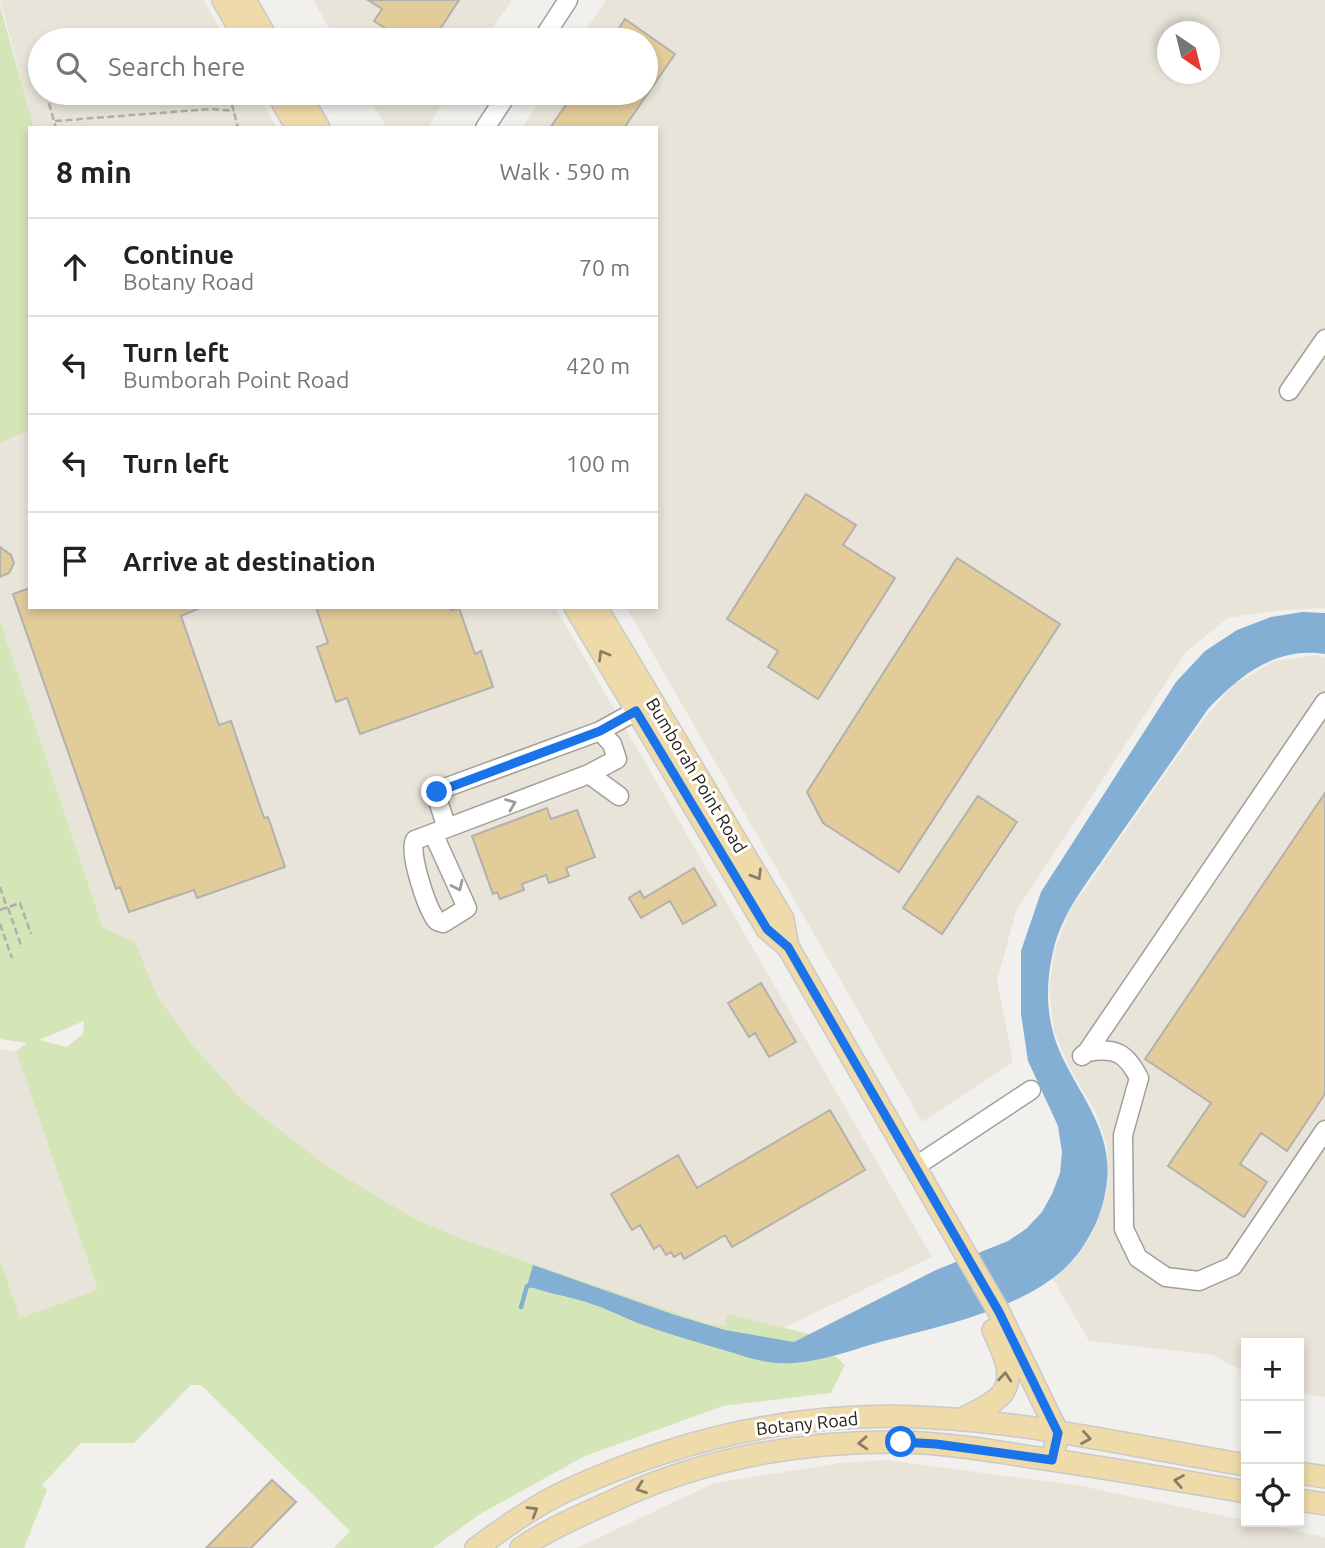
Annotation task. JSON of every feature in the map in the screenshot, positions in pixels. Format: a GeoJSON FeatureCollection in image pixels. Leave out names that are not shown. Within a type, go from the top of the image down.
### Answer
{"type":"FeatureCollection","features":[{"type":"Feature","properties":{"kind":"main road"},"geometry":{"type":"LineString","coordinates":[[223,0],[239,28]]}},
{"type":"Feature","properties":{"kind":"main road"},"geometry":{"type":"LineString","coordinates":[[245,0],[261,28]]}},
{"type":"Feature","properties":{"kind":"main road"},"geometry":{"type":"LineString","coordinates":[[284,105],[297,126]]}},
{"type":"Feature","properties":{"kind":"main road"},"geometry":{"type":"LineString","coordinates":[[306,105],[318,126]]}},
{"type":"Feature","properties":{"kind":"main road","name":"Bumborah Point Road"},"geometry":{"type":"LineString","coordinates":[[576,609],[636,711],[676,759]]}},
{"type":"Feature","properties":{"kind":"main road","name":"Bumborah Point Road"},"geometry":{"type":"LineString","coordinates":[[597,609],[767,929],[788,947],[967,1254],[993,1313],[1058,1433]]}},
{"type":"Feature","properties":{"kind":"main road","name":"Bumborah Point Road"},"geometry":{"type":"LineString","coordinates":[[960,1420],[993,1401],[1001,1395],[1006,1386],[1006,1362],[993,1313]]}},
{"type":"Feature","properties":{"kind":"main road","name":"Botany Road"},"geometry":{"type":"LineString","coordinates":[[476,1548],[564,1492],[667,1451],[737,1432],[830,1418],[920,1417],[960,1420],[1058,1433],[1241,1464]]}},
{"type":"Feature","properties":{"kind":"main road"},"geometry":{"type":"LineString","coordinates":[[1052,1460],[1058,1433]]}},
{"type":"Feature","properties":{"kind":"main road","name":"Botany Road"},"geometry":{"type":"LineString","coordinates":[[521,1548],[629,1492],[687,1472],[742,1457],[797,1448],[866,1442],[936,1444],[1241,1491]]}},
{"type":"Feature","properties":{"kind":"main road"},"geometry":{"type":"LineString","coordinates":[[1304,1474],[1325,1477]]}},
{"type":"Feature","properties":{"kind":"main road"},"geometry":{"type":"LineString","coordinates":[[1304,1501],[1325,1504]]}},
{"type":"Feature","properties":{"kind":"main road"},"geometry":{"type":"LineString","coordinates":[[537,1548],[561,1525]]}},
{"type":"Feature","properties":{"kind":"street"},"geometry":{"type":"LineString","coordinates":[[550,28],[568,0]]}},
{"type":"Feature","properties":{"kind":"street"},"geometry":{"type":"LineString","coordinates":[[486,126],[500,105]]}},
{"type":"Feature","properties":{"kind":"street"},"geometry":{"type":"LineString","coordinates":[[1289,391],[1325,339]]}},
{"type":"Feature","properties":{"kind":"street"},"geometry":{"type":"LineString","coordinates":[[1325,702],[1083,1055],[1117,1052],[1130,1060],[1139,1078],[1123,1135],[1124,1229],[1138,1258],[1166,1277],[1199,1281],[1233,1266],[1325,1130]]}},
{"type":"Feature","properties":{"kind":"street"},"geometry":{"type":"LineString","coordinates":[[600,731],[612,744],[617,759],[589,774],[440,831],[415,841],[411,848],[434,918],[443,923],[467,908],[440,831],[436,795],[439,790],[600,731],[636,711]]}},
{"type":"Feature","properties":{"kind":"street"},"geometry":{"type":"LineString","coordinates":[[589,774],[619,796]]}},
{"type":"Feature","properties":{"kind":"street"},"geometry":{"type":"LineString","coordinates":[[916,1166],[1031,1090]]}},
{"type":"Feature","properties":{"kind":"path"},"geometry":{"type":"LineString","coordinates":[[49,105],[55,126]]}},
{"type":"Feature","properties":{"kind":"path"},"geometry":{"type":"LineString","coordinates":[[232,105],[238,126]]}},
{"type":"Feature","properties":{"kind":"path"},"geometry":{"type":"LineString","coordinates":[[54,121],[211,109],[234,111]]}},
{"type":"Feature","properties":{"kind":"path"},"geometry":{"type":"LineString","coordinates":[[0,887],[22,948]]}},
{"type":"Feature","properties":{"kind":"path"},"geometry":{"type":"LineString","coordinates":[[0,910],[20,903],[31,934]]}},
{"type":"Feature","properties":{"kind":"path"},"geometry":{"type":"LineString","coordinates":[[0,924],[12,958]]}},
{"type":"Feature","properties":{"kind":"shaded area"},"geometry":{"type":"Polygon","coordinates":[[[0,0],[203,0],[220,28],[28,28],[28,105],[264,105],[276,126],[33,126],[0,0]]]}},
{"type":"Feature","properties":{"kind":"shaded area"},"geometry":{"type":"Polygon","coordinates":[[[313,0],[512,0],[493,28],[329,28],[313,0]]]}},
{"type":"Feature","properties":{"kind":"shaded area"},"geometry":{"type":"Polygon","coordinates":[[[606,0],[1325,0],[1325,608],[1271,611],[1228,618],[1186,652],[1016,911],[997,981],[1013,1062],[922,1122],[627,609],[658,609],[658,126],[523,126],[537,105],[658,105],[658,28],[587,28],[606,0]]]}},
{"type":"Feature","properties":{"kind":"shaded area"},"geometry":{"type":"Polygon","coordinates":[[[373,105],[442,105],[428,126],[386,126],[373,105]]]}},
{"type":"Feature","properties":{"kind":"shaded area"},"geometry":{"type":"Polygon","coordinates":[[[28,431],[28,609],[556,609],[932,1257],[729,1354],[485,1277],[252,1132],[112,957],[0,621],[0,443],[28,431]]]}},
{"type":"Feature","properties":{"kind":"shaded area"},"geometry":{"type":"Polygon","coordinates":[[[1317,655],[1325,657],[1325,1397],[1304,1394],[1304,1338],[1241,1338],[1241,1370],[1213,1355],[1089,1341],[1053,1279],[1075,1259],[1092,1234],[1106,1193],[1107,1146],[1097,1115],[1068,1065],[1054,1031],[1049,988],[1055,949],[1070,910],[1203,720],[1233,685],[1275,661],[1317,655]]]}},
{"type":"Feature","properties":{"kind":"shaded area"},"geometry":{"type":"Polygon","coordinates":[[[0,1049],[16,1051],[99,1291],[20,1318],[0,1260],[0,1049]]]}},
{"type":"Feature","properties":{"kind":"shaded area"},"geometry":{"type":"Polygon","coordinates":[[[884,1460],[1076,1485],[1241,1519],[1241,1527],[1277,1527],[1325,1537],[1325,1548],[577,1548],[714,1483],[840,1463],[884,1460]]]}},
{"type":"Feature","properties":{"kind":"green space"},"geometry":{"type":"Polygon","coordinates":[[[0,6],[33,126],[28,126],[28,431],[0,443],[0,6]]]}},
{"type":"Feature","properties":{"kind":"green space"},"geometry":{"type":"Polygon","coordinates":[[[0,621],[103,928],[135,942],[157,996],[193,1046],[245,1103],[328,1167],[413,1218],[466,1241],[708,1324],[725,1326],[727,1314],[810,1334],[845,1365],[831,1393],[723,1406],[585,1456],[480,1514],[433,1548],[334,1548],[350,1531],[201,1385],[191,1385],[134,1443],[81,1443],[42,1485],[47,1490],[24,1548],[0,1548],[0,1259],[20,1318],[98,1290],[16,1051],[27,1043],[0,1039],[0,621]],[[84,1021],[39,1040],[67,1047],[83,1034],[84,1021]]]}},
{"type":"Feature","properties":{"kind":"water"},"geometry":{"type":"Polygon","coordinates":[[[1302,612],[1325,613],[1325,654],[1290,655],[1260,666],[1232,685],[1208,709],[1083,887],[1057,938],[1050,964],[1048,990],[1052,1028],[1060,1052],[1099,1128],[1107,1162],[1107,1180],[1098,1217],[1080,1251],[1063,1270],[1024,1296],[976,1315],[825,1358],[796,1363],[752,1359],[635,1322],[586,1302],[527,1286],[533,1265],[725,1330],[794,1342],[936,1270],[1008,1241],[1026,1229],[1042,1212],[1052,1194],[1060,1173],[1062,1152],[1058,1126],[1028,1061],[1021,1014],[1021,951],[1041,892],[1176,682],[1205,651],[1237,630],[1271,617],[1302,612]]]}},
{"type":"Feature","properties":{"kind":"building"},"geometry":{"type":"Polygon","coordinates":[[[368,0],[459,0],[441,28],[385,28],[374,21],[382,9],[368,0]]]}},
{"type":"Feature","properties":{"kind":"building"},"geometry":{"type":"Polygon","coordinates":[[[625,19],[638,28],[619,28],[625,19]]]}},
{"type":"Feature","properties":{"kind":"building"},"geometry":{"type":"Polygon","coordinates":[[[658,42],[675,54],[658,79],[658,42]]]}},
{"type":"Feature","properties":{"kind":"building"},"geometry":{"type":"Polygon","coordinates":[[[566,105],[640,105],[625,126],[551,126],[566,105]]]}},
{"type":"Feature","properties":{"kind":"building"},"geometry":{"type":"Polygon","coordinates":[[[806,494],[856,525],[843,545],[895,578],[818,699],[768,667],[778,651],[727,619],[806,494]]]}},
{"type":"Feature","properties":{"kind":"building"},"geometry":{"type":"Polygon","coordinates":[[[0,547],[11,555],[14,563],[9,573],[0,577],[0,547]]]}},
{"type":"Feature","properties":{"kind":"building"},"geometry":{"type":"Polygon","coordinates":[[[957,558],[1060,624],[899,872],[823,823],[807,792],[957,558]]]}},
{"type":"Feature","properties":{"kind":"building"},"geometry":{"type":"Polygon","coordinates":[[[28,589],[28,609],[197,609],[181,616],[219,725],[231,721],[264,818],[268,817],[285,867],[197,898],[194,890],[129,912],[120,887],[116,889],[13,594],[28,589]]]}},
{"type":"Feature","properties":{"kind":"building"},"geometry":{"type":"Polygon","coordinates":[[[317,609],[459,609],[475,654],[481,651],[493,687],[360,734],[347,698],[336,702],[317,647],[328,643],[317,609]]]}},
{"type":"Feature","properties":{"kind":"building"},"geometry":{"type":"Polygon","coordinates":[[[1325,793],[1325,1094],[1287,1151],[1261,1133],[1240,1164],[1267,1182],[1244,1217],[1168,1166],[1211,1103],[1145,1059],[1325,793]]]}},
{"type":"Feature","properties":{"kind":"building"},"geometry":{"type":"Polygon","coordinates":[[[978,796],[1017,822],[942,934],[903,908],[978,796]]]}},
{"type":"Feature","properties":{"kind":"building"},"geometry":{"type":"Polygon","coordinates":[[[547,808],[551,819],[577,810],[595,857],[566,868],[569,876],[549,883],[546,875],[522,884],[524,890],[500,899],[497,892],[493,894],[472,836],[547,808]]]}},
{"type":"Feature","properties":{"kind":"building"},"geometry":{"type":"Polygon","coordinates":[[[694,868],[716,905],[683,924],[670,901],[641,918],[629,898],[640,891],[644,898],[694,868]]]}},
{"type":"Feature","properties":{"kind":"building"},"geometry":{"type":"Polygon","coordinates":[[[761,983],[796,1042],[769,1057],[755,1033],[749,1037],[728,1003],[761,983]]]}},
{"type":"Feature","properties":{"kind":"building"},"geometry":{"type":"Polygon","coordinates":[[[830,1110],[865,1170],[732,1247],[725,1235],[684,1259],[681,1253],[674,1257],[671,1252],[666,1255],[660,1245],[654,1249],[640,1225],[632,1230],[611,1194],[678,1155],[697,1188],[830,1110]]]}},
{"type":"Feature","properties":{"kind":"building"},"geometry":{"type":"Polygon","coordinates":[[[272,1480],[296,1502],[251,1548],[206,1548],[272,1480]]]}},
{"type":"Feature","properties":{"kind":"waterway"},"geometry":{"type":"LineString","coordinates":[[521,1307],[527,1286],[533,1285]]}},
{"type":"Feature","properties":{"kind":"route"},"geometry":{"type":"LineString","coordinates":[[437,792],[600,731],[636,711],[767,929],[788,947],[967,1254],[999,1312],[1058,1433],[1052,1460],[936,1444],[901,1442]]}}]}
